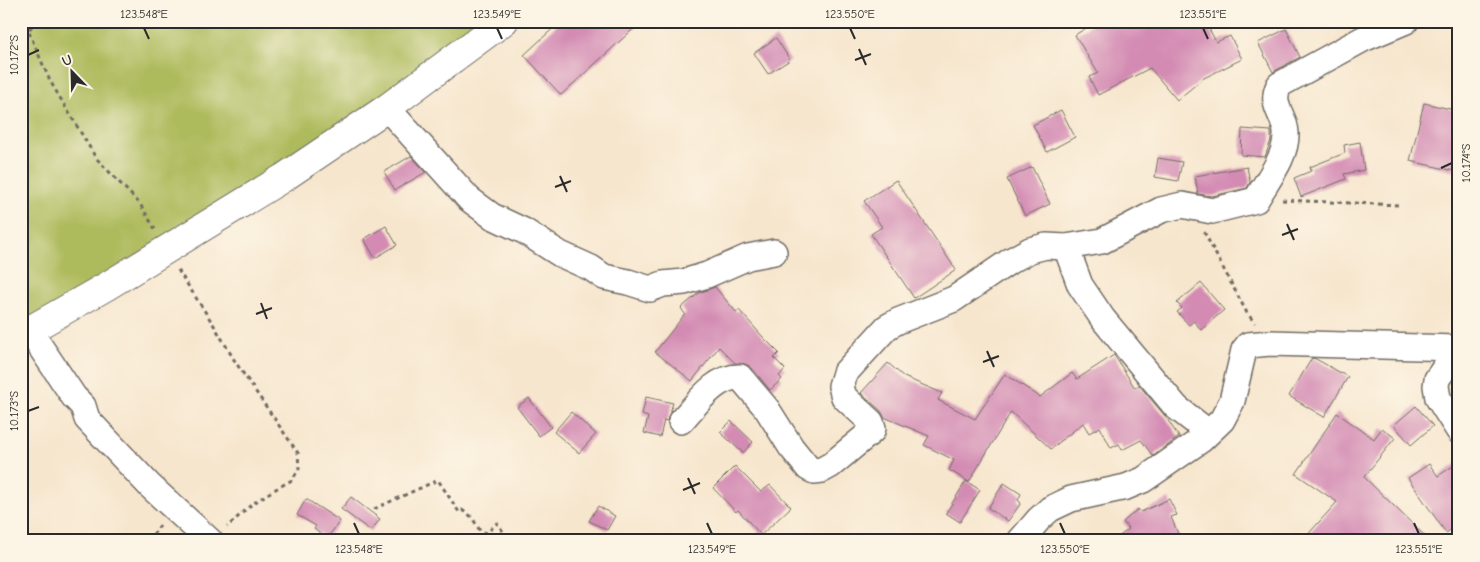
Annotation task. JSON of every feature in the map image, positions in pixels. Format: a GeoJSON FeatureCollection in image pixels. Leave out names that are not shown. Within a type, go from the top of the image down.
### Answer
{"type":"FeatureCollection","features":[{"type":"Feature","properties":{"kind":"highway"},"geometry":{"type":"LineString","coordinates":[[25,333],[283,178],[387,108],[504,21]]}},
{"type":"Feature","properties":{"kind":"street"},"geometry":{"type":"LineString","coordinates":[[681,420],[720,382],[730,376],[740,376],[767,409],[791,447],[808,468],[814,471],[822,470],[831,465],[872,431],[871,422],[844,397],[841,386],[845,373],[887,327],[954,299],[1030,250],[1046,246],[1066,247],[1102,241],[1160,210],[1182,205],[1212,211],[1256,200],[1284,152],[1286,132],[1274,100],[1275,92],[1279,85],[1363,39],[1406,21]]}},
{"type":"Feature","properties":{"kind":"street"},"geometry":{"type":"LineString","coordinates":[[387,108],[469,199],[492,216],[524,231],[560,254],[591,268],[604,277],[650,289],[663,284],[692,279],[748,257],[774,252]]}},
{"type":"Feature","properties":{"kind":"street"},"geometry":{"type":"LineString","coordinates":[[1066,247],[1080,285],[1103,319],[1176,406],[1208,432]]}},
{"type":"Feature","properties":{"kind":"street"},"geometry":{"type":"LineString","coordinates":[[25,333],[74,397],[84,406],[87,419],[150,486],[209,540]]}},
{"type":"Feature","properties":{"kind":"street"},"geometry":{"type":"LineString","coordinates":[[1020,541],[1050,509],[1071,499],[1126,487],[1143,480],[1188,449],[1222,420],[1232,401],[1244,350],[1248,345],[1270,343],[1458,348]]}},
{"type":"Feature","properties":{"kind":"street"},"geometry":{"type":"LineString","coordinates":[[1458,348],[1437,379],[1436,386],[1438,398],[1459,432]]}},
{"type":"Feature","properties":{"kind":"path"},"geometry":{"type":"LineString","coordinates":[[38,21],[28,30],[50,82],[96,158],[140,204],[166,250],[236,363],[298,453],[299,468],[292,480],[258,501],[209,540]]}},
{"type":"Feature","properties":{"kind":"path"},"geometry":{"type":"LineString","coordinates":[[1256,200],[1400,205]]}},
{"type":"Feature","properties":{"kind":"path"},"geometry":{"type":"LineString","coordinates":[[1196,208],[1206,236],[1247,313],[1270,343]]}},
{"type":"Feature","properties":{"kind":"path"},"geometry":{"type":"LineString","coordinates":[[374,509],[438,480],[459,512],[462,510],[472,517],[480,531],[487,533],[497,523],[510,541]]}},
{"type":"Feature","properties":{"kind":"green space"},"geometry":{"type":"Polygon","coordinates":[[[21,21],[486,21],[310,149],[21,328],[21,21]]]}},
{"type":"Feature","properties":{"kind":"building"},"geometry":{"type":"Polygon","coordinates":[[[561,21],[642,21],[561,95],[524,55],[561,21]]]}},
{"type":"Feature","properties":{"kind":"building"},"geometry":{"type":"Polygon","coordinates":[[[1097,21],[1205,21],[1216,42],[1230,36],[1242,59],[1204,78],[1177,100],[1150,68],[1098,95],[1089,77],[1098,73],[1075,35],[1097,21]]]}},
{"type":"Feature","properties":{"kind":"building"},"geometry":{"type":"Polygon","coordinates":[[[1286,29],[1300,57],[1273,72],[1258,43],[1286,29]]]}},
{"type":"Feature","properties":{"kind":"building"},"geometry":{"type":"Polygon","coordinates":[[[776,38],[790,60],[768,74],[754,53],[776,38]]]}},
{"type":"Feature","properties":{"kind":"building"},"geometry":{"type":"Polygon","coordinates":[[[1424,103],[1459,111],[1459,172],[1410,161],[1424,103]]]}},
{"type":"Feature","properties":{"kind":"building"},"geometry":{"type":"Polygon","coordinates":[[[1061,110],[1075,137],[1047,152],[1033,125],[1061,110]]]}},
{"type":"Feature","properties":{"kind":"building"},"geometry":{"type":"Polygon","coordinates":[[[1242,129],[1271,131],[1271,140],[1265,157],[1241,155],[1242,129]]]}},
{"type":"Feature","properties":{"kind":"building"},"geometry":{"type":"Polygon","coordinates":[[[1360,142],[1364,170],[1344,174],[1346,179],[1301,197],[1294,178],[1311,171],[1310,167],[1345,153],[1344,145],[1360,142]]]}},
{"type":"Feature","properties":{"kind":"building"},"geometry":{"type":"Polygon","coordinates":[[[411,156],[426,172],[395,190],[384,172],[411,156]]]}},
{"type":"Feature","properties":{"kind":"building"},"geometry":{"type":"Polygon","coordinates":[[[1158,158],[1182,162],[1178,181],[1155,177],[1158,158]]]}},
{"type":"Feature","properties":{"kind":"building"},"geometry":{"type":"Polygon","coordinates":[[[1032,167],[1050,204],[1025,216],[1007,179],[1032,167]]]}},
{"type":"Feature","properties":{"kind":"building"},"geometry":{"type":"Polygon","coordinates":[[[1247,167],[1250,182],[1247,188],[1212,196],[1198,194],[1195,176],[1247,167]]]}},
{"type":"Feature","properties":{"kind":"building"},"geometry":{"type":"Polygon","coordinates":[[[896,180],[956,270],[914,298],[871,234],[882,227],[864,201],[896,180]]]}},
{"type":"Feature","properties":{"kind":"building"},"geometry":{"type":"Polygon","coordinates":[[[386,226],[397,245],[375,258],[364,239],[386,226]]]}},
{"type":"Feature","properties":{"kind":"building"},"geometry":{"type":"Polygon","coordinates":[[[1201,283],[1224,310],[1201,330],[1194,321],[1189,325],[1177,312],[1182,308],[1177,303],[1201,283]]]}},
{"type":"Feature","properties":{"kind":"building"},"geometry":{"type":"Polygon","coordinates":[[[715,287],[736,312],[739,310],[779,353],[774,358],[785,369],[779,376],[782,379],[770,390],[751,367],[735,363],[719,347],[692,381],[655,352],[685,314],[681,308],[699,293],[715,287]]]}},
{"type":"Feature","properties":{"kind":"building"},"geometry":{"type":"Polygon","coordinates":[[[1114,355],[1135,388],[1139,385],[1165,416],[1179,437],[1153,456],[1141,440],[1122,450],[1119,444],[1111,448],[1100,427],[1089,433],[1083,423],[1051,449],[1011,412],[969,482],[949,470],[954,460],[924,445],[929,436],[884,417],[881,411],[861,393],[888,363],[904,377],[942,393],[938,400],[975,419],[1005,374],[1040,397],[1072,373],[1077,379],[1114,355]]]}},
{"type":"Feature","properties":{"kind":"building"},"geometry":{"type":"Polygon","coordinates":[[[1312,358],[1348,377],[1324,417],[1289,396],[1312,358]]]}},
{"type":"Feature","properties":{"kind":"building"},"geometry":{"type":"Polygon","coordinates":[[[646,397],[673,403],[667,421],[664,420],[660,437],[644,433],[648,417],[642,415],[646,397]]]}},
{"type":"Feature","properties":{"kind":"building"},"geometry":{"type":"Polygon","coordinates":[[[529,398],[551,427],[539,436],[517,407],[529,398]]]}},
{"type":"Feature","properties":{"kind":"building"},"geometry":{"type":"Polygon","coordinates":[[[1416,406],[1433,426],[1411,445],[1394,425],[1416,406]]]}},
{"type":"Feature","properties":{"kind":"building"},"geometry":{"type":"Polygon","coordinates":[[[571,412],[596,434],[579,453],[554,432],[571,412]]]}},
{"type":"Feature","properties":{"kind":"building"},"geometry":{"type":"Polygon","coordinates":[[[1337,413],[1374,439],[1382,428],[1395,438],[1364,477],[1430,541],[1302,541],[1337,502],[1296,474],[1337,413]]]}},
{"type":"Feature","properties":{"kind":"building"},"geometry":{"type":"Polygon","coordinates":[[[731,421],[753,442],[743,453],[720,432],[731,421]]]}},
{"type":"Feature","properties":{"kind":"building"},"geometry":{"type":"Polygon","coordinates":[[[1459,462],[1459,524],[1446,533],[1408,478],[1429,464],[1438,476],[1459,462]]]}},
{"type":"Feature","properties":{"kind":"building"},"geometry":{"type":"Polygon","coordinates":[[[735,466],[761,492],[770,485],[791,507],[761,535],[738,510],[736,512],[713,488],[735,466]]]}},
{"type":"Feature","properties":{"kind":"building"},"geometry":{"type":"Polygon","coordinates":[[[966,481],[980,490],[960,522],[946,513],[966,481]]]}},
{"type":"Feature","properties":{"kind":"building"},"geometry":{"type":"Polygon","coordinates":[[[1004,483],[1021,494],[1018,500],[1021,503],[1008,521],[988,508],[1004,483]]]}},
{"type":"Feature","properties":{"kind":"building"},"geometry":{"type":"Polygon","coordinates":[[[351,497],[380,519],[371,531],[341,509],[351,497]]]}},
{"type":"Feature","properties":{"kind":"building"},"geometry":{"type":"Polygon","coordinates":[[[306,499],[340,521],[327,538],[314,529],[316,526],[297,515],[306,499]]]}},
{"type":"Feature","properties":{"kind":"building"},"geometry":{"type":"Polygon","coordinates":[[[1169,499],[1177,515],[1171,517],[1181,541],[1113,541],[1129,529],[1123,522],[1138,509],[1141,512],[1169,499]]]}},
{"type":"Feature","properties":{"kind":"building"},"geometry":{"type":"Polygon","coordinates":[[[598,506],[615,516],[607,530],[589,521],[598,506]]]}}]}
